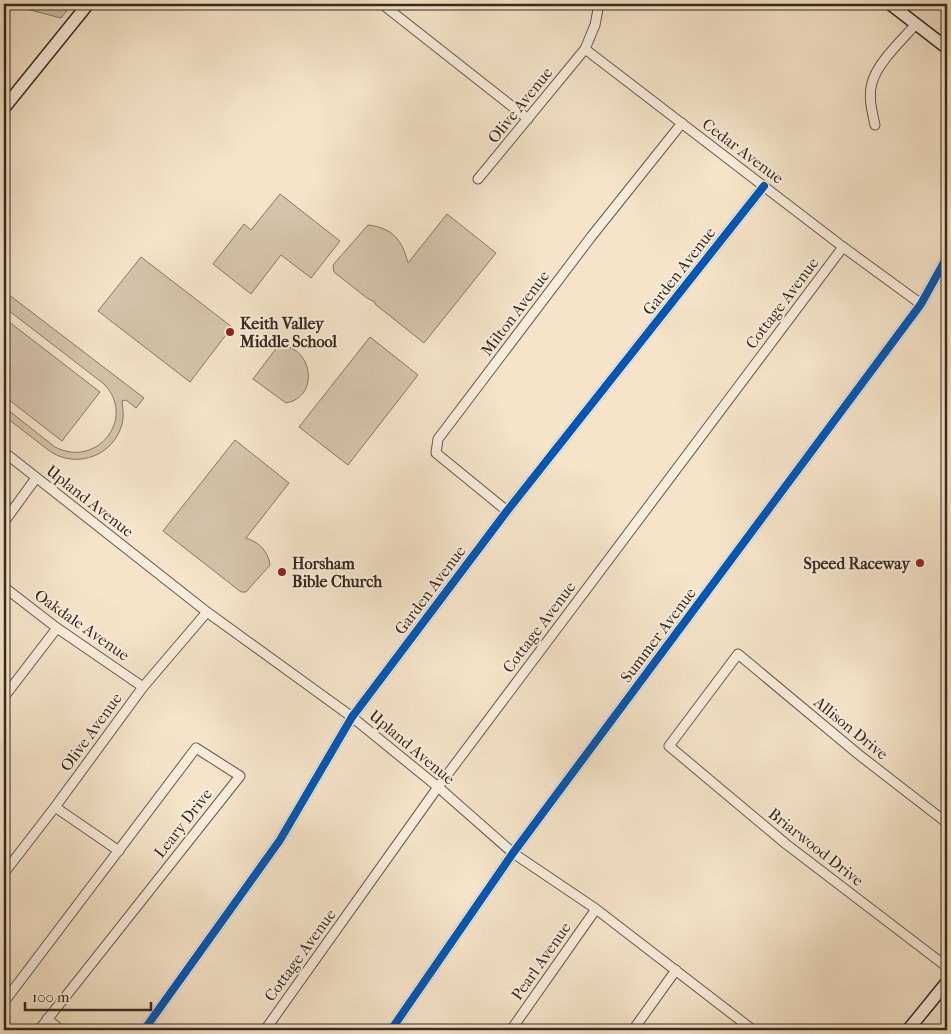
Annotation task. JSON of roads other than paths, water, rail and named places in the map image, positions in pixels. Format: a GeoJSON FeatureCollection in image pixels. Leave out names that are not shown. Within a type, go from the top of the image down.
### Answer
{"type":"FeatureCollection","features":[{"type":"Feature","properties":{"kind":"street"},"geometry":{"type":"LineString","coordinates":[[4,108],[88,4]]}},
{"type":"Feature","properties":{"kind":"street"},"geometry":{"type":"LineString","coordinates":[[382,4],[528,119]]}},
{"type":"Feature","properties":{"kind":"street"},"geometry":{"type":"LineString","coordinates":[[585,49],[595,25],[599,4]]}},
{"type":"Feature","properties":{"kind":"street"},"geometry":{"type":"LineString","coordinates":[[890,4],[947,48]]}},
{"type":"Feature","properties":{"kind":"street"},"geometry":{"type":"LineString","coordinates":[[875,125],[870,100],[872,83],[882,64],[916,24]]}},
{"type":"Feature","properties":{"kind":"street","name":"Olive Avenue"},"geometry":{"type":"LineString","coordinates":[[478,179],[585,49]]}},
{"type":"Feature","properties":{"kind":"street","name":"Cedar Avenue"},"geometry":{"type":"LineString","coordinates":[[585,49],[843,247],[921,304]]}},
{"type":"Feature","properties":{"kind":"street","name":"Milton Avenue"},"geometry":{"type":"LineString","coordinates":[[507,511],[436,453],[438,439],[591,236],[682,123]]}},
{"type":"Feature","properties":{"kind":"street","name":"Garden Avenue"},"geometry":{"type":"LineString","coordinates":[[144,1030],[280,840],[352,716],[507,511],[764,186]]}},
{"type":"Feature","properties":{"kind":"street","name":"Cottage Avenue"},"geometry":{"type":"LineString","coordinates":[[265,1030],[438,787],[843,247]]}},
{"type":"Feature","properties":{"kind":"street","name":"Summer Avenue"},"geometry":{"type":"LineString","coordinates":[[391,1030],[513,853],[921,304],[947,257]]}},
{"type":"Feature","properties":{"kind":"street","name":"Upland Avenue"},"geometry":{"type":"LineString","coordinates":[[4,452],[207,612],[352,716],[438,787],[513,853],[596,909],[753,1030]]}},
{"type":"Feature","properties":{"kind":"street"},"geometry":{"type":"LineString","coordinates":[[4,522],[36,478]]}},
{"type":"Feature","properties":{"kind":"street","name":"Oakdale Avenue"},"geometry":{"type":"LineString","coordinates":[[4,587],[57,628],[143,687]]}},
{"type":"Feature","properties":{"kind":"street","name":"Olive Avenue"},"geometry":{"type":"LineString","coordinates":[[4,873],[143,687],[207,612]]}},
{"type":"Feature","properties":{"kind":"street"},"geometry":{"type":"LineString","coordinates":[[4,697],[57,628]]}},
{"type":"Feature","properties":{"kind":"street","name":"Briarwood Drive"},"geometry":{"type":"LineString","coordinates":[[738,654],[669,746],[786,844],[947,967]]}},
{"type":"Feature","properties":{"kind":"street","name":"Allison Drive"},"geometry":{"type":"LineString","coordinates":[[738,654],[858,754],[947,823]]}},
{"type":"Feature","properties":{"kind":"street","name":"Leary Drive"},"geometry":{"type":"LineString","coordinates":[[4,1002],[196,748],[240,776],[39,1030]]}},
{"type":"Feature","properties":{"kind":"street"},"geometry":{"type":"LineString","coordinates":[[55,807],[120,851]]}},
{"type":"Feature","properties":{"kind":"street","name":"Pearl Avenue"},"geometry":{"type":"LineString","coordinates":[[511,1030],[596,909]]}},
{"type":"Feature","properties":{"kind":"street"},"geometry":{"type":"LineString","coordinates":[[633,1030],[676,970]]}},
{"type":"Feature","properties":{"kind":"street"},"geometry":{"type":"LineString","coordinates":[[908,1030],[947,982]]}},
{"type":"Feature","properties":{"kind":"street"},"geometry":{"type":"LineString","coordinates":[[47,1019],[61,1030]]}},
{"type":"Feature","properties":{"kind":"place","name":"Keith Valley Middle School"},"geometry":{"type":"Point","coordinates":[230,332]}},
{"type":"Feature","properties":{"kind":"place","name":"Speed Raceway"},"geometry":{"type":"Point","coordinates":[920,563]}},
{"type":"Feature","properties":{"kind":"place","name":"Horsham Bible Church"},"geometry":{"type":"Point","coordinates":[282,572]}}]}
